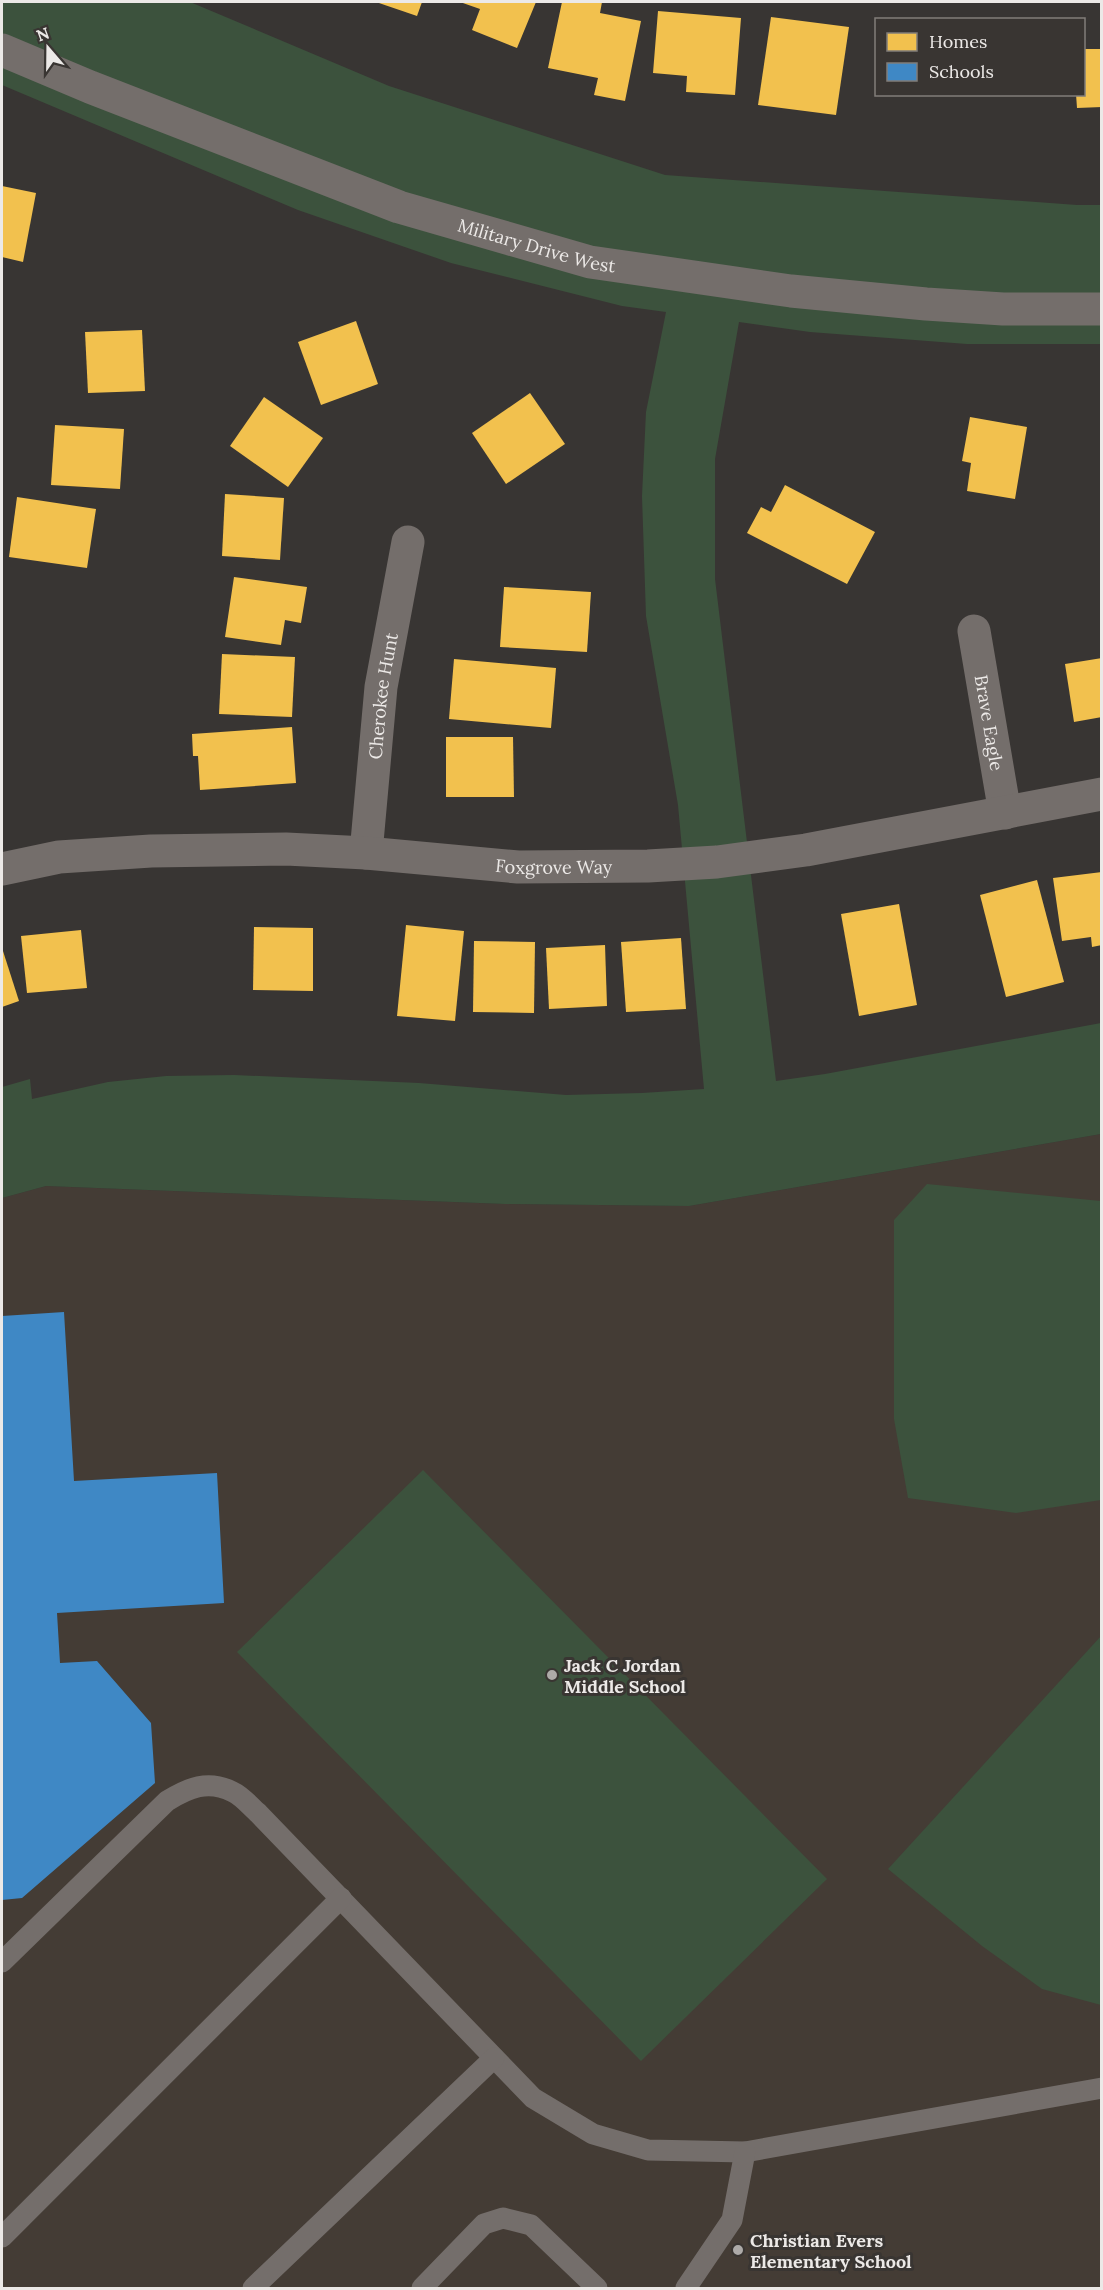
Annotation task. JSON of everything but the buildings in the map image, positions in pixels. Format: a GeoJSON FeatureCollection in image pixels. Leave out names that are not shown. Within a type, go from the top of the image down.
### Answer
{"type":"FeatureCollection","features":[{"type":"Feature","properties":{"kind":"street","name":"Military Drive West"},"geometry":{"type":"LineString","coordinates":[[2,50],[90,87],[399,207],[591,262],[791,291],[903,302],[1003,309],[1101,309]]}},
{"type":"Feature","properties":{"kind":"street","name":"Cherokee Hunt"},"geometry":{"type":"LineString","coordinates":[[366,853],[381,687],[408,542]]}},
{"type":"Feature","properties":{"kind":"street","name":"Brave Eagle"},"geometry":{"type":"LineString","coordinates":[[974,632],[1005,813]]}},
{"type":"Feature","properties":{"kind":"street","name":"Foxgrove Way"},"geometry":{"type":"LineString","coordinates":[[2,869],[59,857],[151,851],[286,849],[366,853],[518,867],[706,863],[806,850],[1101,794]]}},
{"type":"Feature","properties":{"kind":"lane"},"geometry":{"type":"LineString","coordinates":[[2,1962],[167,1801],[188,1788],[211,1785],[232,1792],[258,1813],[533,2098],[593,2134],[648,2150],[745,2152],[1101,2088]]}},
{"type":"Feature","properties":{"kind":"lane"},"geometry":{"type":"LineString","coordinates":[[2,2237],[341,1898]]}},
{"type":"Feature","properties":{"kind":"lane"},"geometry":{"type":"LineString","coordinates":[[254,2289],[494,2058]]}},
{"type":"Feature","properties":{"kind":"lane"},"geometry":{"type":"LineString","coordinates":[[687,2289],[732,2220],[745,2152]]}},
{"type":"Feature","properties":{"kind":"lane"},"geometry":{"type":"LineString","coordinates":[[422,2289],[484,2224],[502,2218],[531,2226],[583,2284]]}},
{"type":"Feature","properties":{"kind":"shaded area","name":"Jack C Jordan Middle School"},"geometry":{"type":"Polygon","coordinates":[[[1101,1134],[1101,2288],[2,2288],[2,1198],[46,1186],[505,1204],[689,1206],[1101,1134]]]}},
{"type":"Feature","properties":{"kind":"green space"},"geometry":{"type":"Polygon","coordinates":[[[2,2],[190,2],[389,86],[665,175],[1101,205],[1101,344],[967,344],[810,332],[739,322],[715,459],[715,579],[776,1081],[1101,1023],[1101,1134],[689,1206],[505,1204],[46,1186],[2,1198],[2,1087],[30,1079],[32,1099],[108,1082],[166,1076],[234,1075],[419,1083],[566,1095],[704,1089],[678,805],[646,616],[642,496],[646,412],[666,312],[622,306],[451,263],[298,210],[2,85],[2,2]]]}},
{"type":"Feature","properties":{"kind":"green space"},"geometry":{"type":"Polygon","coordinates":[[[927,1184],[1101,1201],[1101,1500],[1016,1513],[908,1498],[894,1419],[894,1220],[927,1184]]]}},
{"type":"Feature","properties":{"kind":"green space"},"geometry":{"type":"Polygon","coordinates":[[[423,1470],[827,1879],[641,2061],[237,1652],[423,1470]]]}},
{"type":"Feature","properties":{"kind":"green space"},"geometry":{"type":"Polygon","coordinates":[[[1101,1636],[1101,2005],[1042,1989],[982,1946],[888,1869],[1101,1636]]]}},
{"type":"Feature","properties":{"kind":"place","name":"Jack C Jordan Middle School"},"geometry":{"type":"Point","coordinates":[552,1675]}},
{"type":"Feature","properties":{"kind":"place","name":"Christian Evers Elementary School"},"geometry":{"type":"Point","coordinates":[738,2250]}}]}
